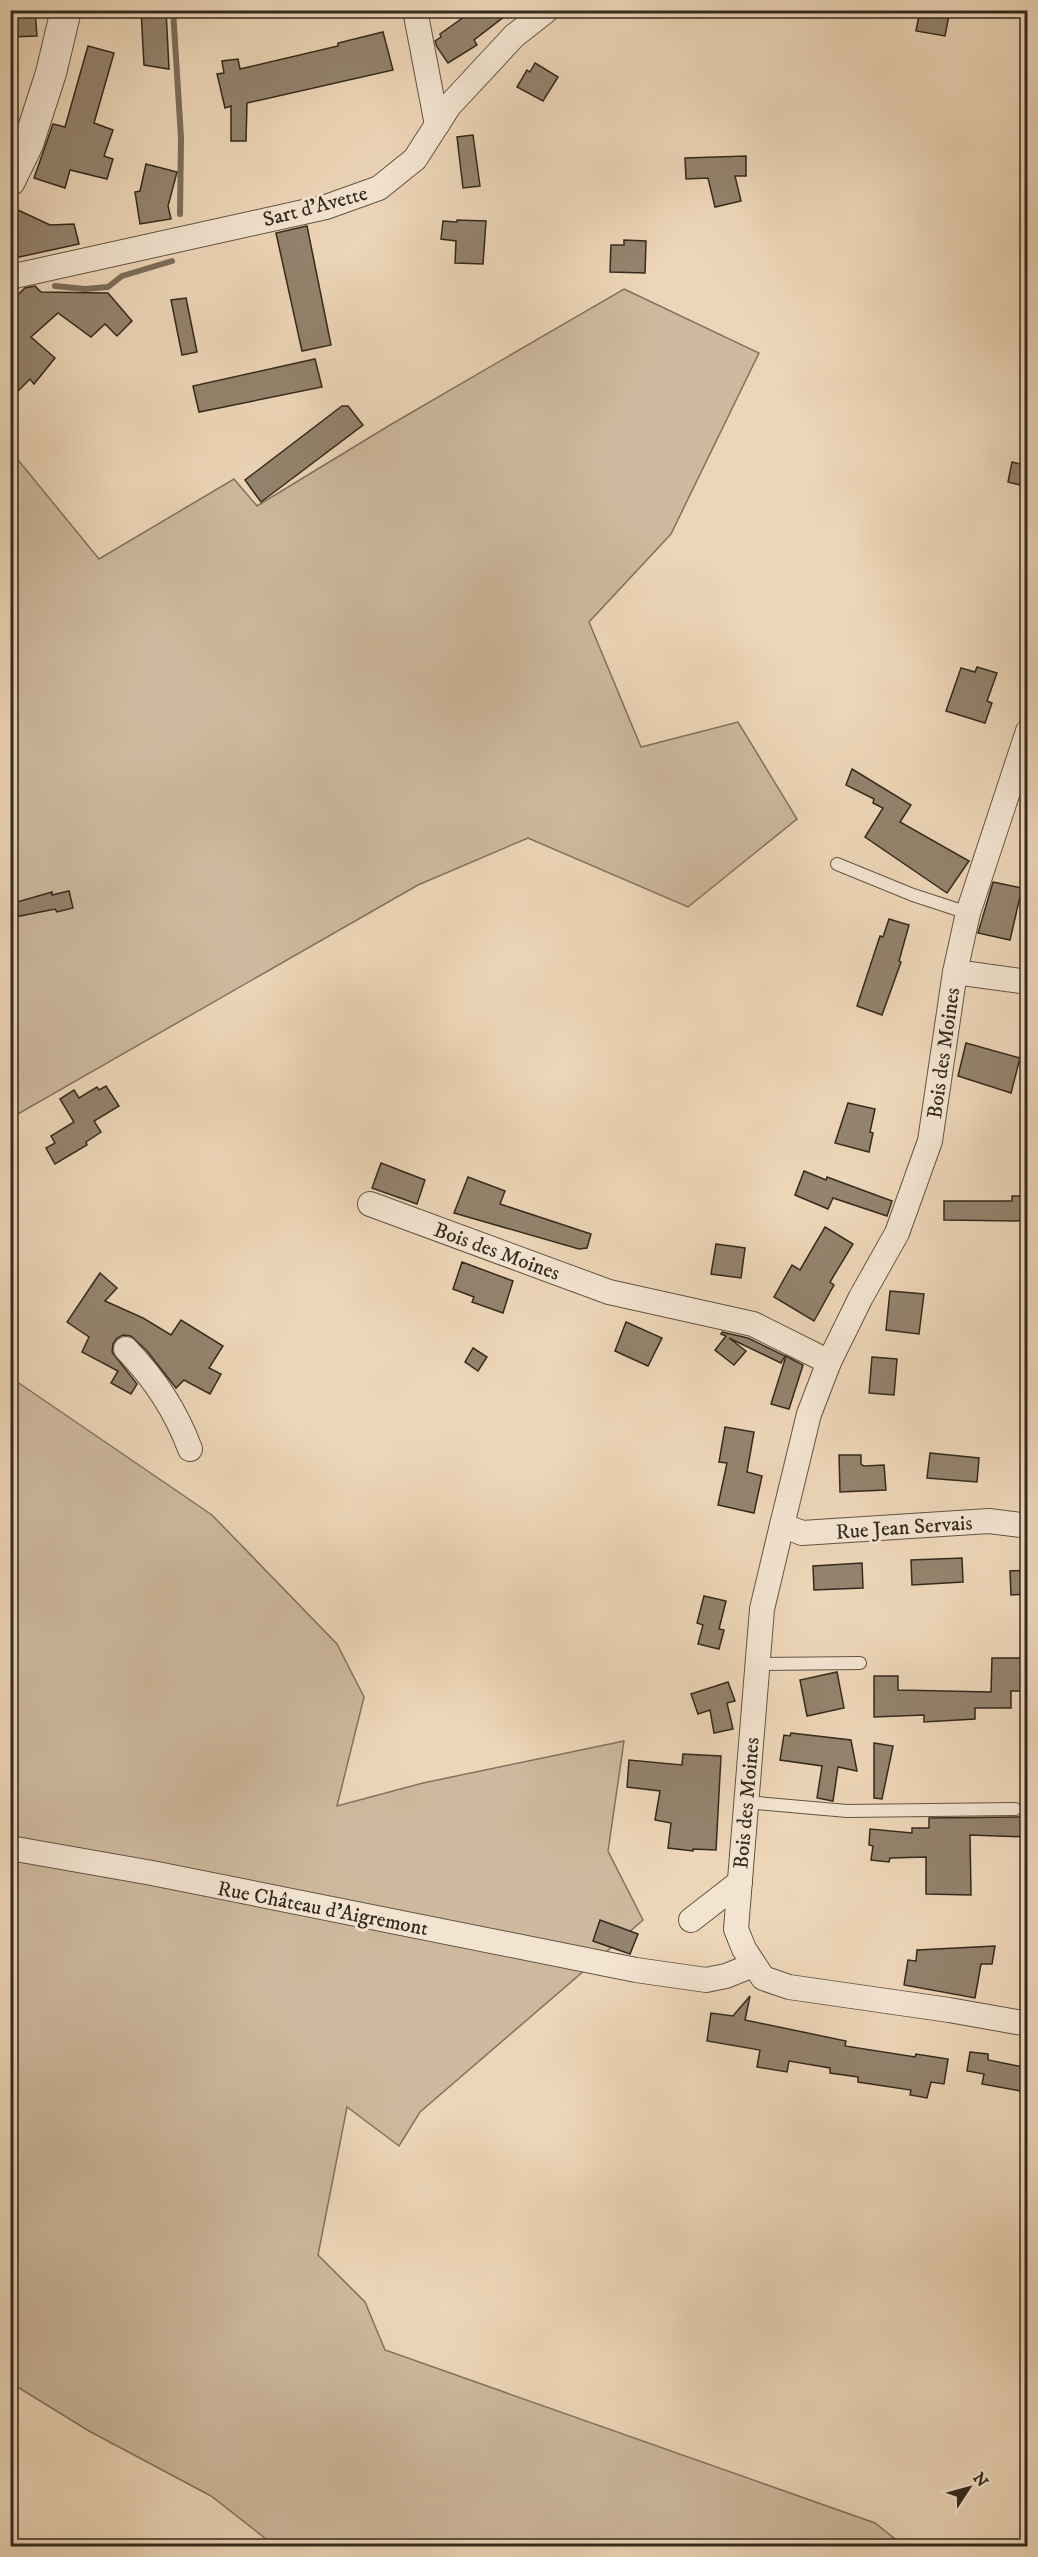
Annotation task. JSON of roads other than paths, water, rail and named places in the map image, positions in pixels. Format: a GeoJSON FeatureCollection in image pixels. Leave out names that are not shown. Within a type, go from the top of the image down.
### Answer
{"type":"FeatureCollection","features":[{"type":"Feature","properties":{"kind":"street"},"geometry":{"type":"LineString","coordinates":[[10,181],[28,144],[54,62],[66,10]]}},
{"type":"Feature","properties":{"kind":"street"},"geometry":{"type":"LineString","coordinates":[[415,10],[437,125]]}},
{"type":"Feature","properties":{"kind":"street","name":"Sart d'Avette"},"geometry":{"type":"LineString","coordinates":[[10,277],[326,207],[379,188],[415,159],[449,106],[514,36],[547,10]]}},
{"type":"Feature","properties":{"kind":"street","name":"Bois des Moines"},"geometry":{"type":"LineString","coordinates":[[1028,731],[968,913],[955,972],[930,1141],[897,1233],[861,1297],[829,1362],[809,1414],[762,1609],[736,1929],[753,1965],[762,1978],[789,1987],[1028,2024]]}},
{"type":"Feature","properties":{"kind":"street"},"geometry":{"type":"LineString","coordinates":[[955,972],[1028,982]]}},
{"type":"Feature","properties":{"kind":"street","name":"Bois des Moines"},"geometry":{"type":"LineString","coordinates":[[370,1204],[609,1292],[753,1324],[829,1362]]}},
{"type":"Feature","properties":{"kind":"street"},"geometry":{"type":"LineString","coordinates":[[126,1349],[147,1371],[182,1426],[190,1449]]}},
{"type":"Feature","properties":{"kind":"street","name":"Rue Jean Servais"},"geometry":{"type":"LineString","coordinates":[[782,1525],[802,1533],[989,1521],[1028,1526]]}},
{"type":"Feature","properties":{"kind":"street","name":"Rue Château d'Aigremont"},"geometry":{"type":"LineString","coordinates":[[10,1848],[152,1873],[636,1970],[706,1980],[726,1976],[753,1965]]}},
{"type":"Feature","properties":{"kind":"street"},"geometry":{"type":"LineString","coordinates":[[691,1920],[740,1881]]}},
{"type":"Feature","properties":{"kind":"lane"},"geometry":{"type":"LineString","coordinates":[[837,864],[913,895],[968,913]]}},
{"type":"Feature","properties":{"kind":"lane"},"geometry":{"type":"LineString","coordinates":[[757,1664],[860,1663]]}},
{"type":"Feature","properties":{"kind":"lane"},"geometry":{"type":"LineString","coordinates":[[746,1803],[847,1810],[1015,1809]]}},
{"type":"Feature","properties":{"kind":"waterway"},"geometry":{"type":"LineString","coordinates":[[173,10],[181,138],[180,214]]}},
{"type":"Feature","properties":{"kind":"waterway"},"geometry":{"type":"LineString","coordinates":[[55,286],[85,289],[108,287],[122,276],[172,261]]}}]}
